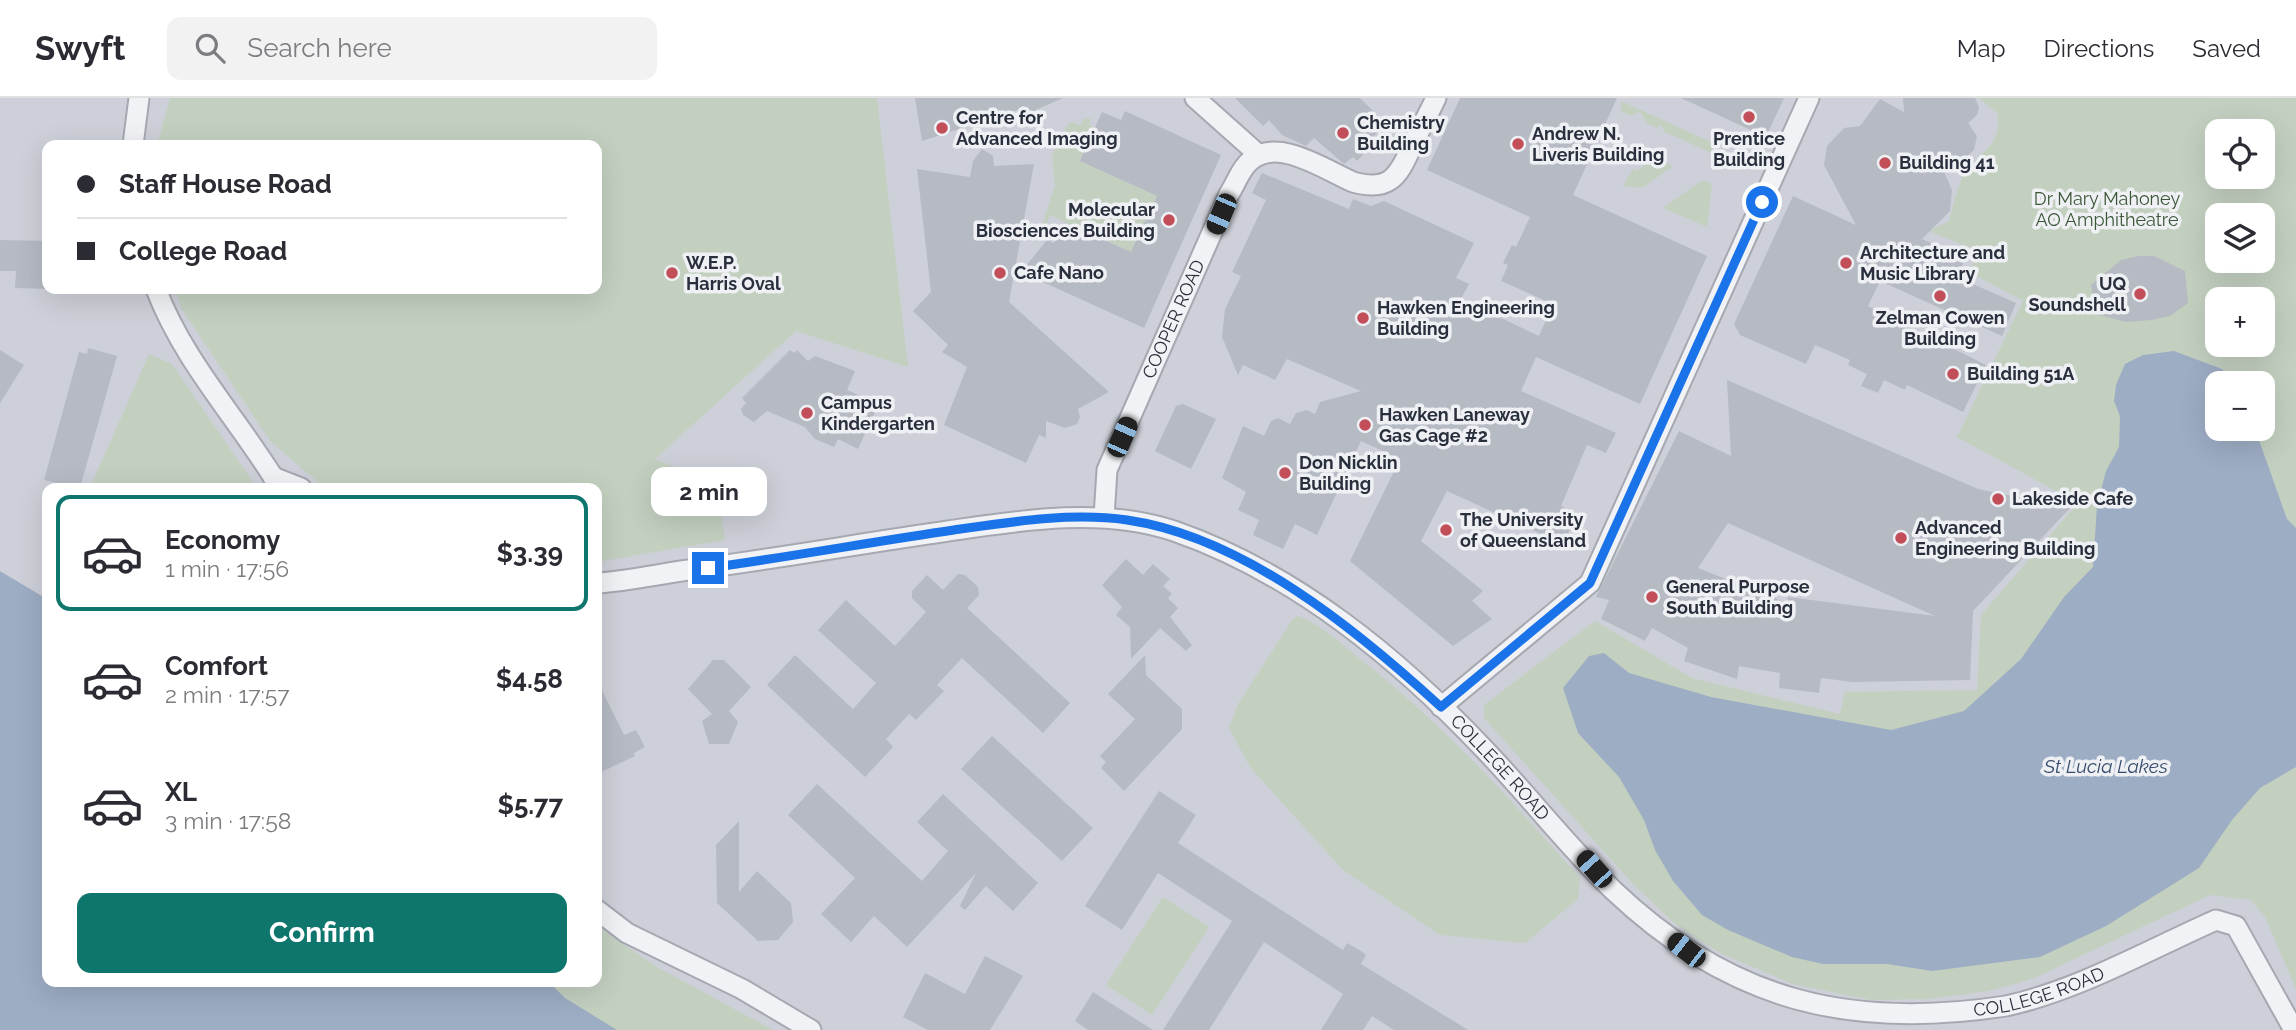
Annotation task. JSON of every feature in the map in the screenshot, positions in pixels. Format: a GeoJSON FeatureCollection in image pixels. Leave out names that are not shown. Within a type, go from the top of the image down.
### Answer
{"type":"FeatureCollection","features":[{"type":"Feature","properties":{"kind":"street"},"geometry":{"type":"LineString","coordinates":[[134,140],[139,98]]}},
{"type":"Feature","properties":{"kind":"street"},"geometry":{"type":"LineString","coordinates":[[1195,98],[1259,155],[1280,152],[1366,185],[1381,184],[1402,170],[1436,98]]}},
{"type":"Feature","properties":{"kind":"street"},"geometry":{"type":"LineString","coordinates":[[1441,707],[1590,583],[1809,98]]}},
{"type":"Feature","properties":{"kind":"street","name":"COOPER ROAD"},"geometry":{"type":"LineString","coordinates":[[1104,517],[1107,470],[1230,194],[1248,162],[1259,155]]}},
{"type":"Feature","properties":{"kind":"street"},"geometry":{"type":"LineString","coordinates":[[158,294],[165,312],[210,387],[277,483]]}},
{"type":"Feature","properties":{"kind":"street","name":"COLLEGE ROAD"},"geometry":{"type":"LineString","coordinates":[[602,582],[1009,522],[1104,517],[1173,531],[1286,585],[1373,645],[1483,748],[1612,890],[1686,950],[1753,988],[1805,1007],[1847,1016],[1895,1019],[1949,1016],[2008,1006],[2060,990],[2216,919],[2236,926],[2294,1030]]}},
{"type":"Feature","properties":{"kind":"street"},"geometry":{"type":"LineString","coordinates":[[602,914],[627,933],[742,989],[811,1030]]}},
{"type":"Feature","properties":{"kind":"shaded area","name":"The University of Queensland"},"geometry":{"type":"Polygon","coordinates":[[[0,98],[2296,98],[2296,1030],[617,1030],[599,987],[602,987],[602,483],[42,483],[42,596],[0,571],[0,98]]]}},
{"type":"Feature","properties":{"kind":"green space"},"geometry":{"type":"Polygon","coordinates":[[[170,98],[877,98],[908,367],[796,331],[655,459],[715,483],[725,540],[602,561],[602,483],[319,483],[271,442],[181,308],[177,294],[602,294],[602,140],[158,140],[170,98]]]}},
{"type":"Feature","properties":{"kind":"green space","name":"Dr Mary Mahoney AO Amphitheatre"},"geometry":{"type":"Polygon","coordinates":[[[1979,98],[2296,98],[2296,989],[2265,917],[2251,900],[2210,895],[2032,979],[1988,991],[1929,999],[1870,1000],[1793,984],[1720,953],[1674,923],[1633,884],[1484,718],[1484,705],[1595,621],[1692,678],[1840,714],[1845,692],[1977,690],[1981,615],[2078,503],[1957,437],[2023,301],[1969,272],[1978,251],[1929,231],[1949,221],[1962,178],[1991,144],[1998,126],[1998,114],[1979,98]]]}},
{"type":"Feature","properties":{"kind":"green space"},"geometry":{"type":"Polygon","coordinates":[[[1621,101],[1711,142],[1714,154],[1665,132],[1661,125],[1657,128],[1648,124],[1639,111],[1632,116],[1621,112],[1621,101]]]}},
{"type":"Feature","properties":{"kind":"green space"},"geometry":{"type":"Polygon","coordinates":[[[1083,118],[1091,119],[1089,124],[1095,128],[1080,161],[1157,196],[1131,252],[1050,215],[1036,245],[1055,185],[1052,157],[1057,141],[1070,122],[1081,125],[1083,118]]]}},
{"type":"Feature","properties":{"kind":"green space"},"geometry":{"type":"Polygon","coordinates":[[[1656,159],[1673,166],[1642,188],[1623,186],[1633,169],[1635,171],[1656,159]]]}},
{"type":"Feature","properties":{"kind":"green space"},"geometry":{"type":"Polygon","coordinates":[[[1703,180],[1712,184],[1707,227],[1663,208],[1703,180]]]}},
{"type":"Feature","properties":{"kind":"green space"},"geometry":{"type":"Polygon","coordinates":[[[149,354],[172,364],[254,483],[92,483],[149,354]]]}},
{"type":"Feature","properties":{"kind":"green space"},"geometry":{"type":"Polygon","coordinates":[[[1298,616],[1324,630],[1394,686],[1477,765],[1580,878],[1578,899],[1525,943],[1440,935],[1343,870],[1250,767],[1229,728],[1238,704],[1293,619],[1298,616]]]}},
{"type":"Feature","properties":{"kind":"green space"},"geometry":{"type":"Polygon","coordinates":[[[1163,897],[1209,927],[1152,1015],[1106,985],[1163,897]]]}},
{"type":"Feature","properties":{"kind":"green space"},"geometry":{"type":"Polygon","coordinates":[[[602,929],[657,967],[773,1030],[580,1030],[522,987],[602,987],[602,929]]]}},
{"type":"Feature","properties":{"kind":"water","name":"St Lucia Lakes"},"geometry":{"type":"Polygon","coordinates":[[[2174,351],[2222,369],[2224,371],[2205,371],[2205,441],[2259,441],[2287,519],[2296,528],[2296,767],[2260,788],[2232,820],[2199,868],[2106,926],[2040,957],[1932,971],[1887,964],[1823,964],[1792,957],[1728,930],[1702,915],[1673,881],[1655,850],[1644,820],[1619,777],[1578,733],[1563,688],[1589,656],[1604,653],[1629,673],[1711,697],[1891,730],[1964,711],[2021,659],[2064,597],[2093,567],[2097,506],[2106,471],[2119,447],[2120,416],[2114,401],[2116,385],[2125,364],[2143,355],[2174,351]]]}},
{"type":"Feature","properties":{"kind":"water"},"geometry":{"type":"Polygon","coordinates":[[[0,571],[42,596],[42,987],[554,987],[565,998],[617,1030],[0,1030],[0,571]]]}},
{"type":"Feature","properties":{"kind":"building","name":"Centre for Advanced Imaging"},"geometry":{"type":"Polygon","coordinates":[[[915,98],[1063,98],[1020,117],[1017,110],[922,141],[915,98]]]}},
{"type":"Feature","properties":{"kind":"building","name":"Chemistry Building"},"geometry":{"type":"Polygon","coordinates":[[[1235,98],[1360,98],[1386,124],[1371,139],[1374,143],[1357,161],[1353,157],[1344,164],[1314,138],[1306,146],[1282,135],[1269,120],[1263,126],[1235,98]]]}},
{"type":"Feature","properties":{"kind":"building"},"geometry":{"type":"Polygon","coordinates":[[[1460,98],[1617,98],[1573,195],[1707,256],[1640,404],[1536,357],[1521,391],[1616,433],[1606,453],[1587,445],[1561,506],[1578,513],[1563,544],[1447,491],[1421,541],[1483,591],[1472,601],[1492,619],[1453,646],[1350,561],[1400,459],[1361,441],[1317,535],[1295,524],[1283,549],[1253,535],[1259,520],[1238,510],[1246,492],[1222,478],[1243,426],[1264,436],[1271,421],[1278,418],[1290,424],[1296,413],[1307,410],[1315,414],[1320,402],[1361,391],[1287,359],[1275,380],[1243,365],[1238,375],[1222,337],[1225,309],[1241,276],[1232,272],[1266,200],[1252,193],[1262,173],[1349,209],[1353,199],[1371,206],[1384,201],[1474,243],[1456,278],[1469,284],[1461,299],[1539,336],[1553,304],[1501,281],[1508,265],[1503,263],[1512,245],[1516,247],[1530,217],[1427,170],[1460,98]]]}},
{"type":"Feature","properties":{"kind":"building","name":"Prentice Building"},"geometry":{"type":"Polygon","coordinates":[[[1681,98],[1784,98],[1766,137],[1681,98]]]}},
{"type":"Feature","properties":{"kind":"building"},"geometry":{"type":"Polygon","coordinates":[[[1903,98],[1975,98],[1979,107],[1977,115],[1968,123],[1977,136],[1974,150],[1962,161],[1939,160],[1952,190],[1950,211],[1922,239],[1965,259],[1957,277],[2016,303],[2002,336],[1880,281],[1868,306],[1986,365],[1963,412],[1907,385],[1905,390],[1884,380],[1878,393],[1861,386],[1867,374],[1848,365],[1850,360],[1815,345],[1806,364],[1740,335],[1734,324],[1793,196],[1856,225],[1824,165],[1827,146],[1844,128],[1860,126],[1880,99],[1904,112],[1903,98]]]}},
{"type":"Feature","properties":{"kind":"building","name":"Molecular Biosciences Building"},"geometry":{"type":"Polygon","coordinates":[[[1125,111],[1221,155],[1144,328],[1021,272],[1047,240],[1054,243],[1064,222],[1131,252],[1157,196],[1080,161],[1102,112],[1121,120],[1125,111]]]}},
{"type":"Feature","properties":{"kind":"building"},"geometry":{"type":"Polygon","coordinates":[[[982,149],[993,156],[994,166],[1034,164],[1009,302],[1109,392],[1078,409],[1080,417],[1077,424],[1065,428],[1046,421],[1046,438],[1039,435],[1026,463],[944,425],[967,367],[942,352],[948,345],[913,311],[931,292],[917,169],[970,177],[973,161],[982,149]]]}},
{"type":"Feature","properties":{"kind":"building"},"geometry":{"type":"Polygon","coordinates":[[[0,240],[42,241],[42,289],[15,288],[16,271],[0,271],[0,240]]]}},
{"type":"Feature","properties":{"kind":"building","name":"UQ Soundshell"},"geometry":{"type":"Polygon","coordinates":[[[2154,256],[2185,271],[2188,303],[2170,316],[2152,320],[2126,322],[2096,314],[2091,285],[2121,260],[2154,256]]]}},
{"type":"Feature","properties":{"kind":"building"},"geometry":{"type":"Polygon","coordinates":[[[88,348],[117,356],[81,483],[44,480],[79,352],[87,354],[88,348]]]}},
{"type":"Feature","properties":{"kind":"building"},"geometry":{"type":"Polygon","coordinates":[[[0,350],[24,365],[0,403],[0,350]]]}},
{"type":"Feature","properties":{"kind":"building"},"geometry":{"type":"Polygon","coordinates":[[[790,350],[794,353],[797,350],[808,361],[815,356],[855,371],[847,390],[879,404],[858,449],[838,439],[834,447],[815,439],[805,427],[767,411],[754,422],[743,415],[741,409],[746,403],[742,398],[790,350]]]}},
{"type":"Feature","properties":{"kind":"building","name":"Advanced Engineering Building"},"geometry":{"type":"Polygon","coordinates":[[[1727,380],[1978,489],[2070,508],[1973,611],[1970,680],[1852,682],[1821,678],[1819,693],[1779,688],[1780,673],[1739,666],[1737,679],[1684,661],[1688,648],[1652,628],[1645,641],[1601,619],[1609,600],[1596,597],[1679,431],[1731,456],[1727,380]],[[1728,523],[1698,568],[1787,603],[1788,597],[1935,616],[1728,523]]]}},
{"type":"Feature","properties":{"kind":"building"},"geometry":{"type":"Polygon","coordinates":[[[1183,404],[1216,419],[1191,469],[1155,451],[1176,406],[1183,404]]]}},
{"type":"Feature","properties":{"kind":"building"},"geometry":{"type":"Polygon","coordinates":[[[1126,559],[1143,575],[1153,564],[1170,579],[1163,586],[1172,594],[1168,598],[1178,608],[1170,617],[1192,645],[1186,651],[1160,628],[1131,659],[1130,627],[1116,615],[1122,607],[1102,585],[1126,559]]]}},
{"type":"Feature","properties":{"kind":"building"},"geometry":{"type":"Polygon","coordinates":[[[958,574],[965,575],[978,587],[979,595],[967,608],[1070,703],[1043,733],[962,658],[937,685],[944,691],[916,720],[909,714],[886,739],[893,747],[865,777],[767,685],[795,655],[853,709],[876,683],[818,630],[846,600],[895,646],[926,612],[912,598],[912,591],[927,575],[943,590],[958,574]]]}},
{"type":"Feature","properties":{"kind":"building"},"geometry":{"type":"Polygon","coordinates":[[[1145,655],[1146,675],[1182,709],[1182,729],[1124,791],[1101,768],[1106,762],[1100,756],[1135,719],[1108,694],[1145,655]]]}},
{"type":"Feature","properties":{"kind":"building"},"geometry":{"type":"Polygon","coordinates":[[[713,660],[724,660],[751,687],[729,711],[738,722],[729,744],[709,744],[702,721],[712,714],[688,689],[713,660]]]}},
{"type":"Feature","properties":{"kind":"building"},"geometry":{"type":"Polygon","coordinates":[[[602,690],[624,735],[636,730],[645,747],[634,753],[635,756],[602,772],[602,690]]]}},
{"type":"Feature","properties":{"kind":"building"},"geometry":{"type":"Polygon","coordinates":[[[992,736],[1093,828],[1062,861],[961,769],[992,736]]]}},
{"type":"Feature","properties":{"kind":"building"},"geometry":{"type":"Polygon","coordinates":[[[817,784],[922,881],[948,851],[917,822],[943,794],[1038,883],[1013,911],[986,886],[965,910],[960,906],[976,873],[907,947],[874,916],[851,942],[821,914],[855,878],[788,815],[817,784]]]}},
{"type":"Feature","properties":{"kind":"building"},"geometry":{"type":"Polygon","coordinates":[[[1159,791],[1196,815],[1178,843],[1343,950],[1347,943],[1361,951],[1366,955],[1361,964],[1468,1030],[1394,1030],[1372,1016],[1363,1030],[1321,1030],[1343,994],[1264,942],[1209,1030],[1163,1030],[1232,921],[1158,873],[1122,930],[1085,906],[1159,791]]]}},
{"type":"Feature","properties":{"kind":"building"},"geometry":{"type":"Polygon","coordinates":[[[739,821],[739,892],[757,871],[791,903],[793,922],[778,940],[758,941],[717,903],[716,845],[739,821]]]}},
{"type":"Feature","properties":{"kind":"building"},"geometry":{"type":"Polygon","coordinates":[[[985,956],[1023,976],[990,1030],[928,1030],[903,1017],[925,973],[965,994],[985,956]]]}},
{"type":"Feature","properties":{"kind":"building"},"geometry":{"type":"Polygon","coordinates":[[[1093,992],[1153,1030],[1088,1030],[1075,1021],[1093,992]]]}},
{"type":"Feature","properties":{"kind":"place","name":"Prentice Building"},"geometry":{"type":"Point","coordinates":[1749,117]}},
{"type":"Feature","properties":{"kind":"place","name":"Centre for Advanced Imaging"},"geometry":{"type":"Point","coordinates":[942,128]}},
{"type":"Feature","properties":{"kind":"place","name":"Chemistry Building"},"geometry":{"type":"Point","coordinates":[1343,133]}},
{"type":"Feature","properties":{"kind":"place","name":"Andrew N. Liveris Building"},"geometry":{"type":"Point","coordinates":[1518,144]}},
{"type":"Feature","properties":{"kind":"place","name":"Building 41"},"geometry":{"type":"Point","coordinates":[1885,163]}},
{"type":"Feature","properties":{"kind":"place","name":"Molecular Biosciences Building"},"geometry":{"type":"Point","coordinates":[1169,220]}},
{"type":"Feature","properties":{"kind":"place","name":"Architecture and Music Library"},"geometry":{"type":"Point","coordinates":[1846,263]}},
{"type":"Feature","properties":{"kind":"place","name":"W.E.P. Harris Oval"},"geometry":{"type":"Point","coordinates":[672,273]}},
{"type":"Feature","properties":{"kind":"place","name":"Cafe Nano"},"geometry":{"type":"Point","coordinates":[1000,273]}},
{"type":"Feature","properties":{"kind":"place","name":"UQ Soundshell"},"geometry":{"type":"Point","coordinates":[2140,294]}},
{"type":"Feature","properties":{"kind":"place","name":"Zelman Cowen Building"},"geometry":{"type":"Point","coordinates":[1940,296]}},
{"type":"Feature","properties":{"kind":"place","name":"Hawken Engineering Building"},"geometry":{"type":"Point","coordinates":[1363,318]}},
{"type":"Feature","properties":{"kind":"place","name":"Building 51A"},"geometry":{"type":"Point","coordinates":[1953,374]}},
{"type":"Feature","properties":{"kind":"place","name":"Campus Kindergarten"},"geometry":{"type":"Point","coordinates":[807,413]}},
{"type":"Feature","properties":{"kind":"place","name":"Hawken Laneway Gas Cage #2"},"geometry":{"type":"Point","coordinates":[1365,425]}},
{"type":"Feature","properties":{"kind":"place","name":"Don Nicklin Building"},"geometry":{"type":"Point","coordinates":[1285,473]}},
{"type":"Feature","properties":{"kind":"place","name":"Lakeside Cafe"},"geometry":{"type":"Point","coordinates":[1998,499]}},
{"type":"Feature","properties":{"kind":"place","name":"The University of Queensland"},"geometry":{"type":"Point","coordinates":[1446,530]}},
{"type":"Feature","properties":{"kind":"place","name":"Advanced Engineering Building"},"geometry":{"type":"Point","coordinates":[1901,538]}},
{"type":"Feature","properties":{"kind":"place","name":"General Purpose South Building"},"geometry":{"type":"Point","coordinates":[1652,597]}},
{"type":"Feature","properties":{"kind":"route"},"geometry":{"type":"LineString","coordinates":[[708,568],[1018,521],[1104,517],[1130,520],[1173,531],[1220,551],[1286,585],[1332,614],[1373,645],[1441,707],[1454,693],[1590,583],[1762,202]]}}]}
